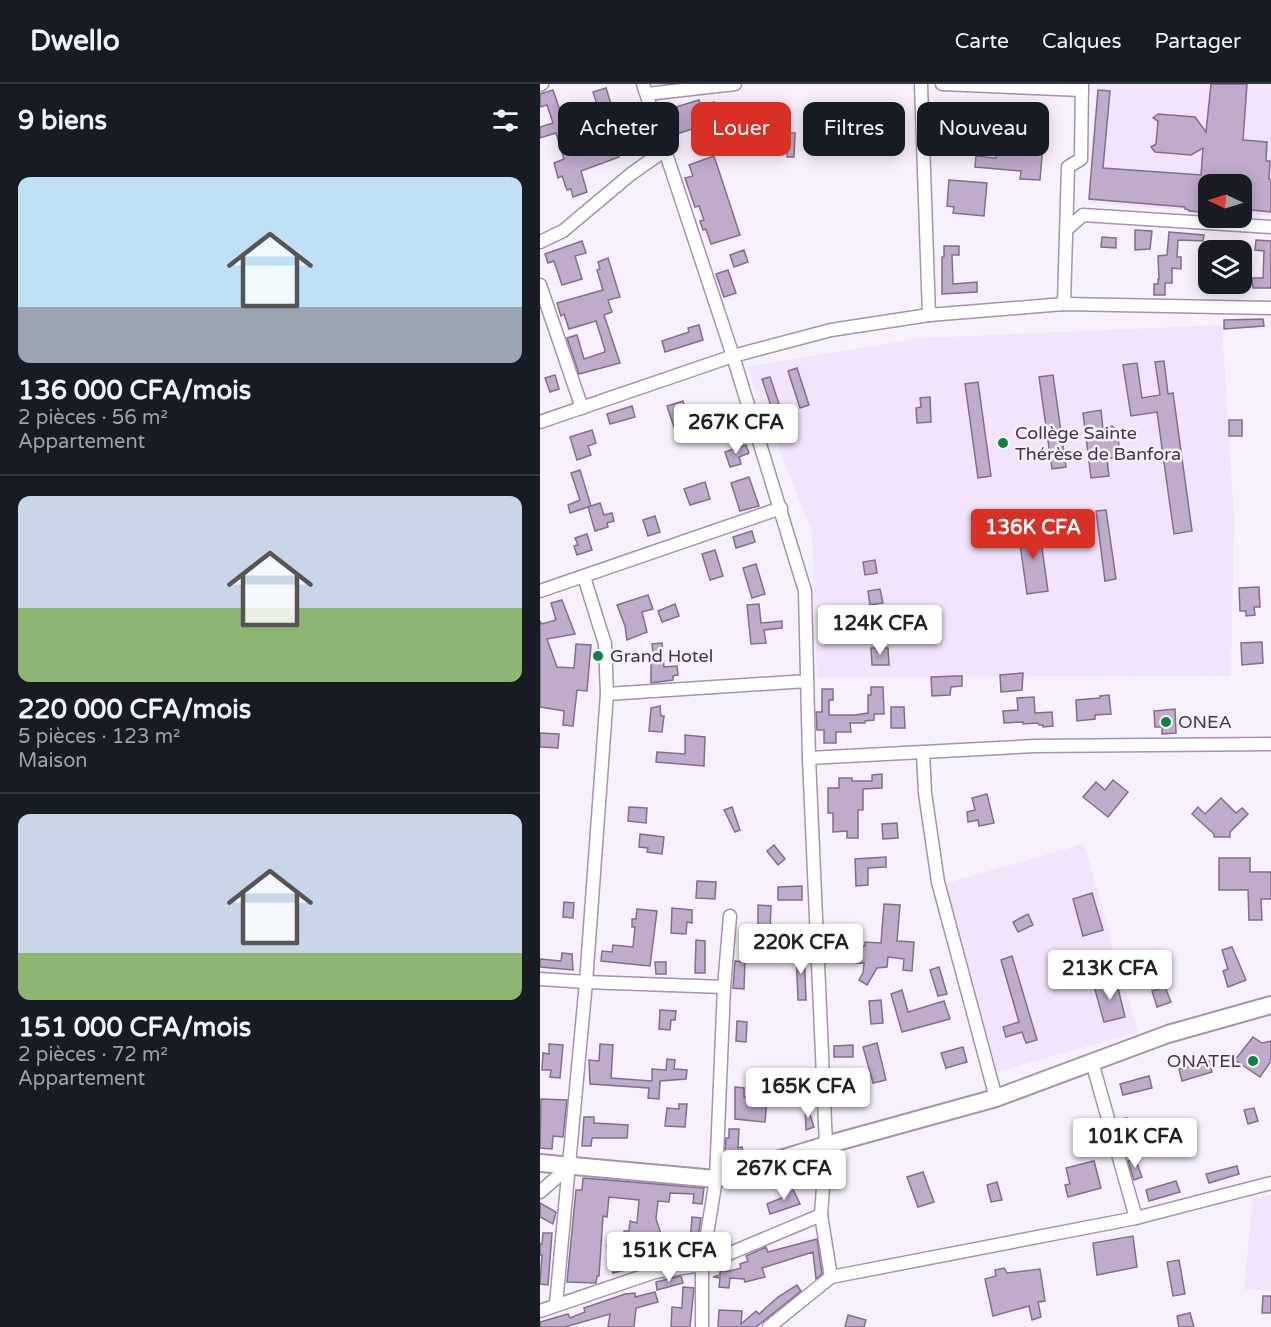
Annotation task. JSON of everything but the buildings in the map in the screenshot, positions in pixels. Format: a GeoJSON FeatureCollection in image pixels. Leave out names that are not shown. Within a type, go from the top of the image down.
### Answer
{"type":"FeatureCollection","features":[{"type":"Feature","properties":{"kind":"main road"},"geometry":{"type":"LineString","coordinates":[[540,1163],[716,1179],[826,1145],[996,1098],[1168,1034],[1271,1005]]}},
{"type":"Feature","properties":{"kind":"street"},"geometry":{"type":"LineString","coordinates":[[645,89],[735,84]]}},
{"type":"Feature","properties":{"kind":"street"},"geometry":{"type":"LineString","coordinates":[[921,84],[929,315]]}},
{"type":"Feature","properties":{"kind":"street"},"geometry":{"type":"LineString","coordinates":[[942,84],[1082,87],[1081,159],[1068,166],[1064,304]]}},
{"type":"Feature","properties":{"kind":"street"},"geometry":{"type":"LineString","coordinates":[[540,242],[563,231],[631,174],[656,156]]}},
{"type":"Feature","properties":{"kind":"street"},"geometry":{"type":"LineString","coordinates":[[667,156],[733,356],[805,591],[809,758],[826,1145],[821,1215],[831,1277]]}},
{"type":"Feature","properties":{"kind":"street"},"geometry":{"type":"LineString","coordinates":[[1067,229],[1083,214],[1271,227]]}},
{"type":"Feature","properties":{"kind":"street"},"geometry":{"type":"LineString","coordinates":[[540,285],[582,408]]}},
{"type":"Feature","properties":{"kind":"street"},"geometry":{"type":"LineString","coordinates":[[540,422],[733,356],[831,330],[929,315],[1064,304],[1271,308]]}},
{"type":"Feature","properties":{"kind":"street"},"geometry":{"type":"LineString","coordinates":[[540,591],[781,508]]}},
{"type":"Feature","properties":{"kind":"street"},"geometry":{"type":"LineString","coordinates":[[556,1304],[586,982],[607,694],[605,644],[584,577]]}},
{"type":"Feature","properties":{"kind":"street"},"geometry":{"type":"LineString","coordinates":[[607,694],[807,681]]}},
{"type":"Feature","properties":{"kind":"street"},"geometry":{"type":"LineString","coordinates":[[809,758],[1035,746],[1271,744]]}},
{"type":"Feature","properties":{"kind":"street"},"geometry":{"type":"LineString","coordinates":[[923,753],[925,793],[938,882],[996,1098]]}},
{"type":"Feature","properties":{"kind":"street"},"geometry":{"type":"LineString","coordinates":[[702,1327],[702,1265],[716,1179],[724,987],[730,916]]}},
{"type":"Feature","properties":{"kind":"street"},"geometry":{"type":"LineString","coordinates":[[540,979],[724,987]]}},
{"type":"Feature","properties":{"kind":"street"},"geometry":{"type":"LineString","coordinates":[[1092,1062],[1136,1218]]}},
{"type":"Feature","properties":{"kind":"street"},"geometry":{"type":"LineString","coordinates":[[540,1192],[570,1166]]}},
{"type":"Feature","properties":{"kind":"street"},"geometry":{"type":"LineString","coordinates":[[769,1327],[831,1277],[1136,1218],[1271,1183]]}},
{"type":"Feature","properties":{"kind":"street"},"geometry":{"type":"LineString","coordinates":[[540,1311],[655,1272],[702,1265],[821,1215]]}},
{"type":"Feature","properties":{"kind":"shaded area"},"geometry":{"type":"Polygon","coordinates":[[[1096,84],[1271,84],[1271,216],[1252,215],[1252,174],[1198,174],[1198,211],[1088,203],[1096,84]]]}},
{"type":"Feature","properties":{"kind":"shaded area","name":"Collège Sainte Thérèse de Banfora"},"geometry":{"type":"Polygon","coordinates":[[[1222,325],[1234,518],[1231,676],[817,677],[812,532],[747,367],[924,338],[1222,325]]]}},
{"type":"Feature","properties":{"kind":"shaded area"},"geometry":{"type":"Polygon","coordinates":[[[1084,844],[1138,1032],[997,1072],[944,884],[1084,844]]]}},
{"type":"Feature","properties":{"kind":"shaded area"},"geometry":{"type":"Polygon","coordinates":[[[1271,1195],[1271,1291],[1244,1289],[1253,1198],[1271,1195]]]}},
{"type":"Feature","properties":{"kind":"place","name":"Collège Sainte Thérèse de Banfora"},"geometry":{"type":"Point","coordinates":[1003,443]}},
{"type":"Feature","properties":{"kind":"place","name":"Grand Hotel"},"geometry":{"type":"Point","coordinates":[598,656]}},
{"type":"Feature","properties":{"kind":"place","name":"ONEA"},"geometry":{"type":"Point","coordinates":[1166,722]}},
{"type":"Feature","properties":{"kind":"place","name":"ONATEL"},"geometry":{"type":"Point","coordinates":[1253,1061]}}]}
